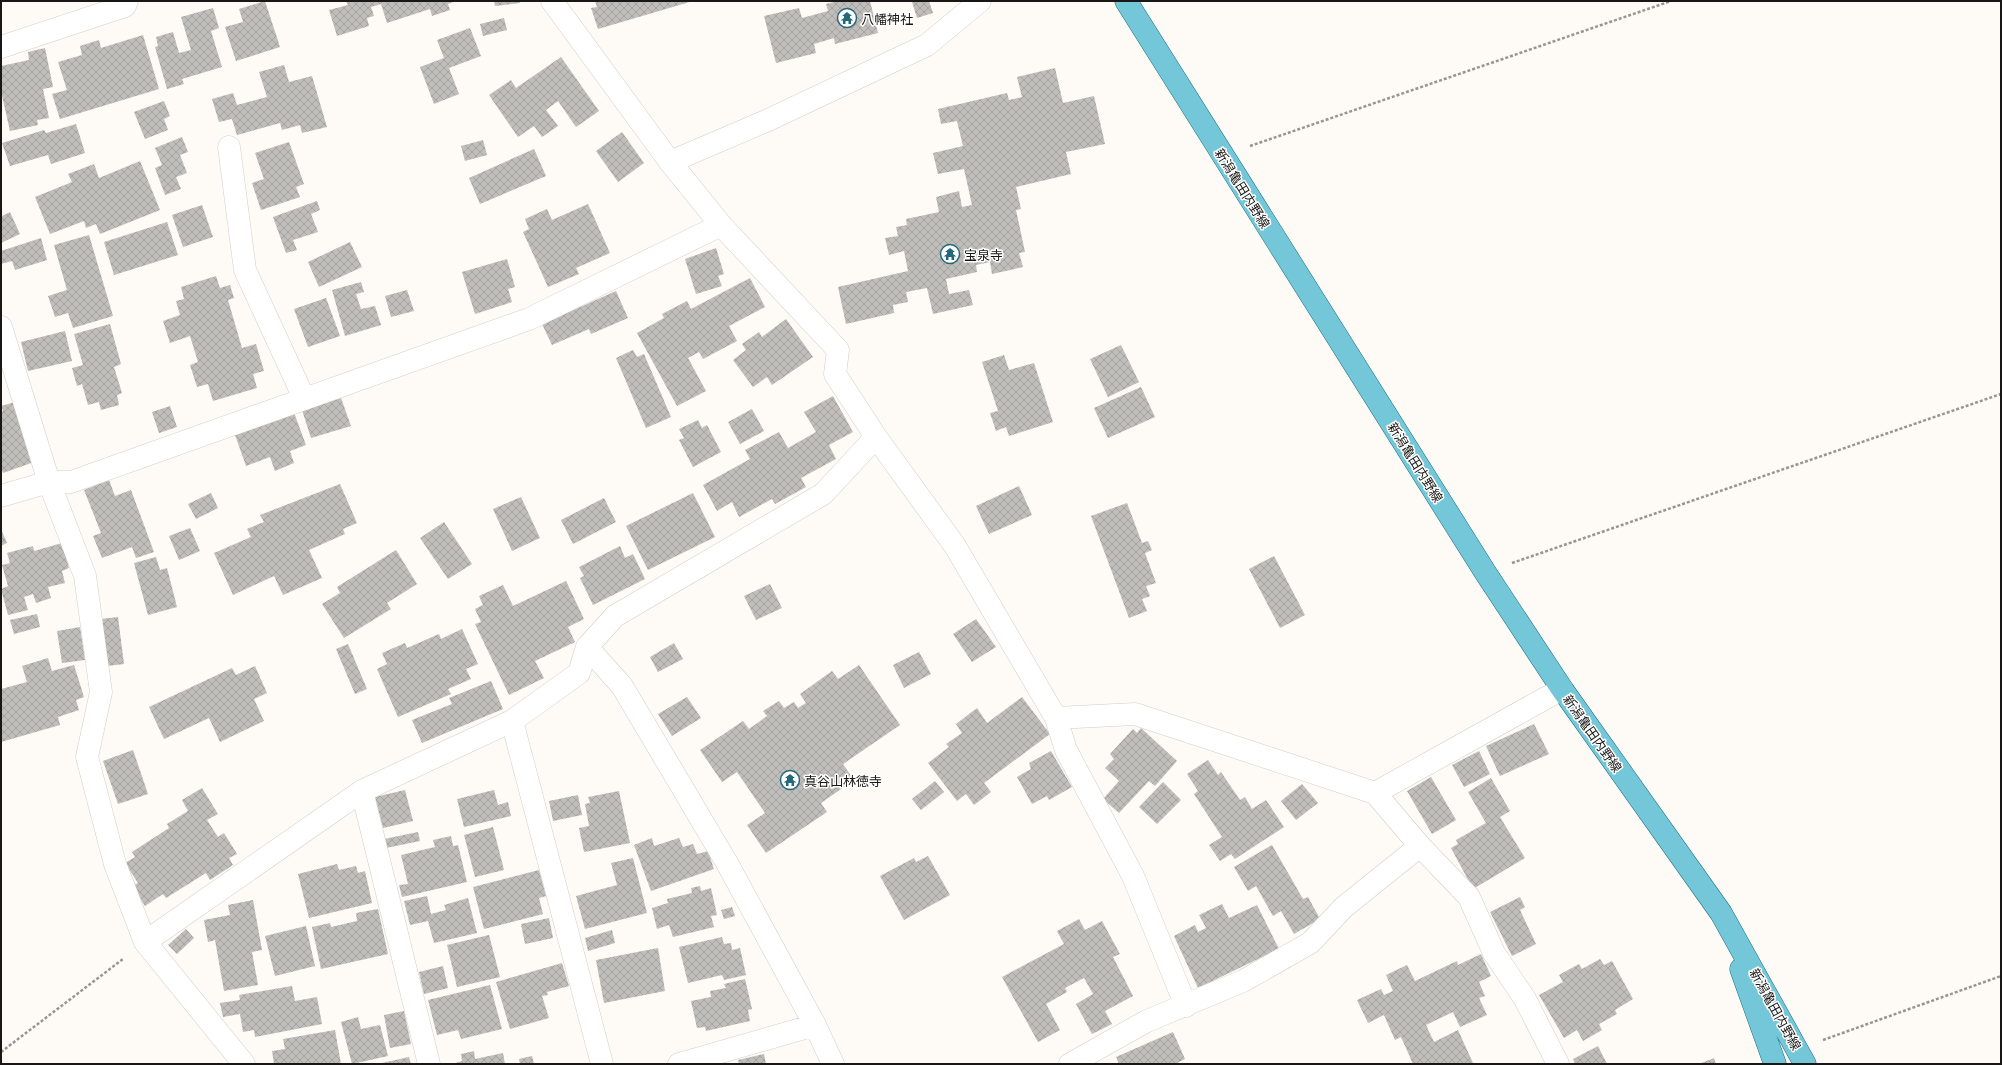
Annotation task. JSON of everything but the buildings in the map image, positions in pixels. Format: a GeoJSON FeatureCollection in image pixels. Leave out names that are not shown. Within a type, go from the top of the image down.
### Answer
{"type":"FeatureCollection","features":[{"type":"Feature","properties":{"kind":"main road","name":"新潟亀田内野線"},"geometry":{"type":"LineString","coordinates":[[1126,1],[1484,572],[1562,689],[1721,913],[1802,1056]]}},
{"type":"Feature","properties":{"kind":"main road","name":"新潟亀田内野線"},"geometry":{"type":"LineString","coordinates":[[1721,913],[1775,1064]]}},
{"type":"Feature","properties":{"kind":"street"},"geometry":{"type":"LineString","coordinates":[[1,47],[125,6],[127,1]]}},
{"type":"Feature","properties":{"kind":"street"},"geometry":{"type":"LineString","coordinates":[[552,1],[670,162],[721,225],[838,350],[836,374],[876,437],[955,546],[1056,718],[1066,750],[1133,876],[1186,1006]]}},
{"type":"Feature","properties":{"kind":"street"},"geometry":{"type":"LineString","coordinates":[[670,162],[766,121],[926,45],[980,1]]}},
{"type":"Feature","properties":{"kind":"street"},"geometry":{"type":"LineString","coordinates":[[229,147],[245,270],[304,398]]}},
{"type":"Feature","properties":{"kind":"street"},"geometry":{"type":"LineString","coordinates":[[1,496],[50,482],[71,482],[529,319],[721,225]]}},
{"type":"Feature","properties":{"kind":"street"},"geometry":{"type":"LineString","coordinates":[[1,327],[50,482],[85,576],[101,692],[87,758],[116,864],[146,942],[244,1064]]}},
{"type":"Feature","properties":{"kind":"street"},"geometry":{"type":"LineString","coordinates":[[146,942],[362,791],[512,721],[580,673],[586,647],[615,616],[823,494],[876,437]]}},
{"type":"Feature","properties":{"kind":"street"},"geometry":{"type":"LineString","coordinates":[[586,647],[622,686],[727,863],[815,1025],[833,1064]]}},
{"type":"Feature","properties":{"kind":"street"},"geometry":{"type":"LineString","coordinates":[[1375,793],[1562,689]]}},
{"type":"Feature","properties":{"kind":"street"},"geometry":{"type":"LineString","coordinates":[[1056,718],[1135,714],[1375,793],[1420,846],[1469,897],[1494,953],[1525,999],[1553,1062]]}},
{"type":"Feature","properties":{"kind":"street"},"geometry":{"type":"LineString","coordinates":[[512,721],[602,1064]]}},
{"type":"Feature","properties":{"kind":"street"},"geometry":{"type":"LineString","coordinates":[[362,791],[429,1064]]}},
{"type":"Feature","properties":{"kind":"street"},"geometry":{"type":"LineString","coordinates":[[1070,1064],[1147,1021],[1243,981],[1310,943],[1344,907],[1420,846]]}},
{"type":"Feature","properties":{"kind":"street"},"geometry":{"type":"LineString","coordinates":[[680,1064],[815,1025]]}},
{"type":"Feature","properties":{"kind":"path"},"geometry":{"type":"LineString","coordinates":[[1223,155],[1671,1]]}},
{"type":"Feature","properties":{"kind":"path"},"geometry":{"type":"LineString","coordinates":[[1484,572],[2001,394]]}},
{"type":"Feature","properties":{"kind":"path"},"geometry":{"type":"LineString","coordinates":[[1,1052],[146,942]]}},
{"type":"Feature","properties":{"kind":"path"},"geometry":{"type":"LineString","coordinates":[[1802,1056],[2001,976]]}},
{"type":"Feature","properties":{"kind":"place","name":"八幡神社"},"geometry":{"type":"Point","coordinates":[847,18]}},
{"type":"Feature","properties":{"kind":"place","name":"宝泉寺"},"geometry":{"type":"Point","coordinates":[950,254]}},
{"type":"Feature","properties":{"kind":"place","name":"真谷山林徳寺"},"geometry":{"type":"Point","coordinates":[790,780]}}]}
